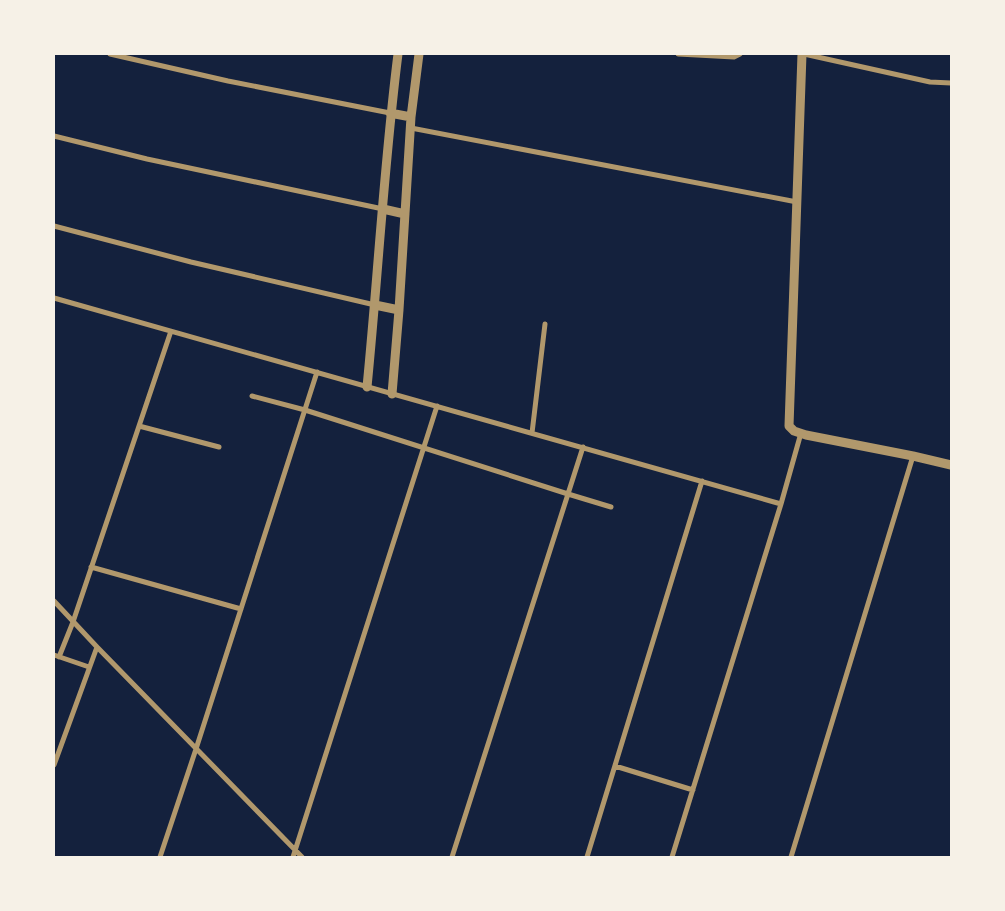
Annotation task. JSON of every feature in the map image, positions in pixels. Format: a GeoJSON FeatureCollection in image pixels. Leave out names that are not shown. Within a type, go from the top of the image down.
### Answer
{"type":"FeatureCollection","features":[{"type":"Feature","properties":{"kind":"street"},"geometry":{"type":"LineString","coordinates":[[110,54],[228,81],[411,117]]}},
{"type":"Feature","properties":{"kind":"street"},"geometry":{"type":"LineString","coordinates":[[367,387],[390,113],[398,54]]}},
{"type":"Feature","properties":{"kind":"street"},"geometry":{"type":"LineString","coordinates":[[392,394],[411,117],[419,54]]}},
{"type":"Feature","properties":{"kind":"street"},"geometry":{"type":"LineString","coordinates":[[678,54],[734,57],[740,54]]}},
{"type":"Feature","properties":{"kind":"street"},"geometry":{"type":"LineString","coordinates":[[951,83],[930,82],[803,54],[790,426],[794,432],[801,434],[951,465]]}},
{"type":"Feature","properties":{"kind":"street"},"geometry":{"type":"LineString","coordinates":[[411,128],[797,202]]}},
{"type":"Feature","properties":{"kind":"street"},"geometry":{"type":"LineString","coordinates":[[54,136],[147,159],[405,214]]}},
{"type":"Feature","properties":{"kind":"street"},"geometry":{"type":"LineString","coordinates":[[54,226],[191,262],[399,310]]}},
{"type":"Feature","properties":{"kind":"street"},"geometry":{"type":"LineString","coordinates":[[54,298],[781,504]]}},
{"type":"Feature","properties":{"kind":"street"},"geometry":{"type":"LineString","coordinates":[[532,433],[545,324]]}},
{"type":"Feature","properties":{"kind":"street"},"geometry":{"type":"LineString","coordinates":[[89,667],[56,656],[73,622],[171,331]]}},
{"type":"Feature","properties":{"kind":"street"},"geometry":{"type":"LineString","coordinates":[[160,857],[317,372]]}},
{"type":"Feature","properties":{"kind":"street"},"geometry":{"type":"LineString","coordinates":[[252,396],[305,410],[611,507]]}},
{"type":"Feature","properties":{"kind":"street"},"geometry":{"type":"LineString","coordinates":[[293,857],[437,406]]}},
{"type":"Feature","properties":{"kind":"street"},"geometry":{"type":"LineString","coordinates":[[139,426],[219,447]]}},
{"type":"Feature","properties":{"kind":"street"},"geometry":{"type":"LineString","coordinates":[[672,857],[801,434]]}},
{"type":"Feature","properties":{"kind":"street"},"geometry":{"type":"LineString","coordinates":[[452,857],[583,447]]}},
{"type":"Feature","properties":{"kind":"street"},"geometry":{"type":"LineString","coordinates":[[791,857],[912,456]]}},
{"type":"Feature","properties":{"kind":"street"},"geometry":{"type":"LineString","coordinates":[[587,857],[702,481]]}},
{"type":"Feature","properties":{"kind":"street"},"geometry":{"type":"LineString","coordinates":[[91,567],[241,609]]}},
{"type":"Feature","properties":{"kind":"street"},"geometry":{"type":"LineString","coordinates":[[54,602],[302,857]]}},
{"type":"Feature","properties":{"kind":"street"},"geometry":{"type":"LineString","coordinates":[[54,765],[96,647]]}},
{"type":"Feature","properties":{"kind":"street"},"geometry":{"type":"LineString","coordinates":[[615,766],[693,790]]}}]}
